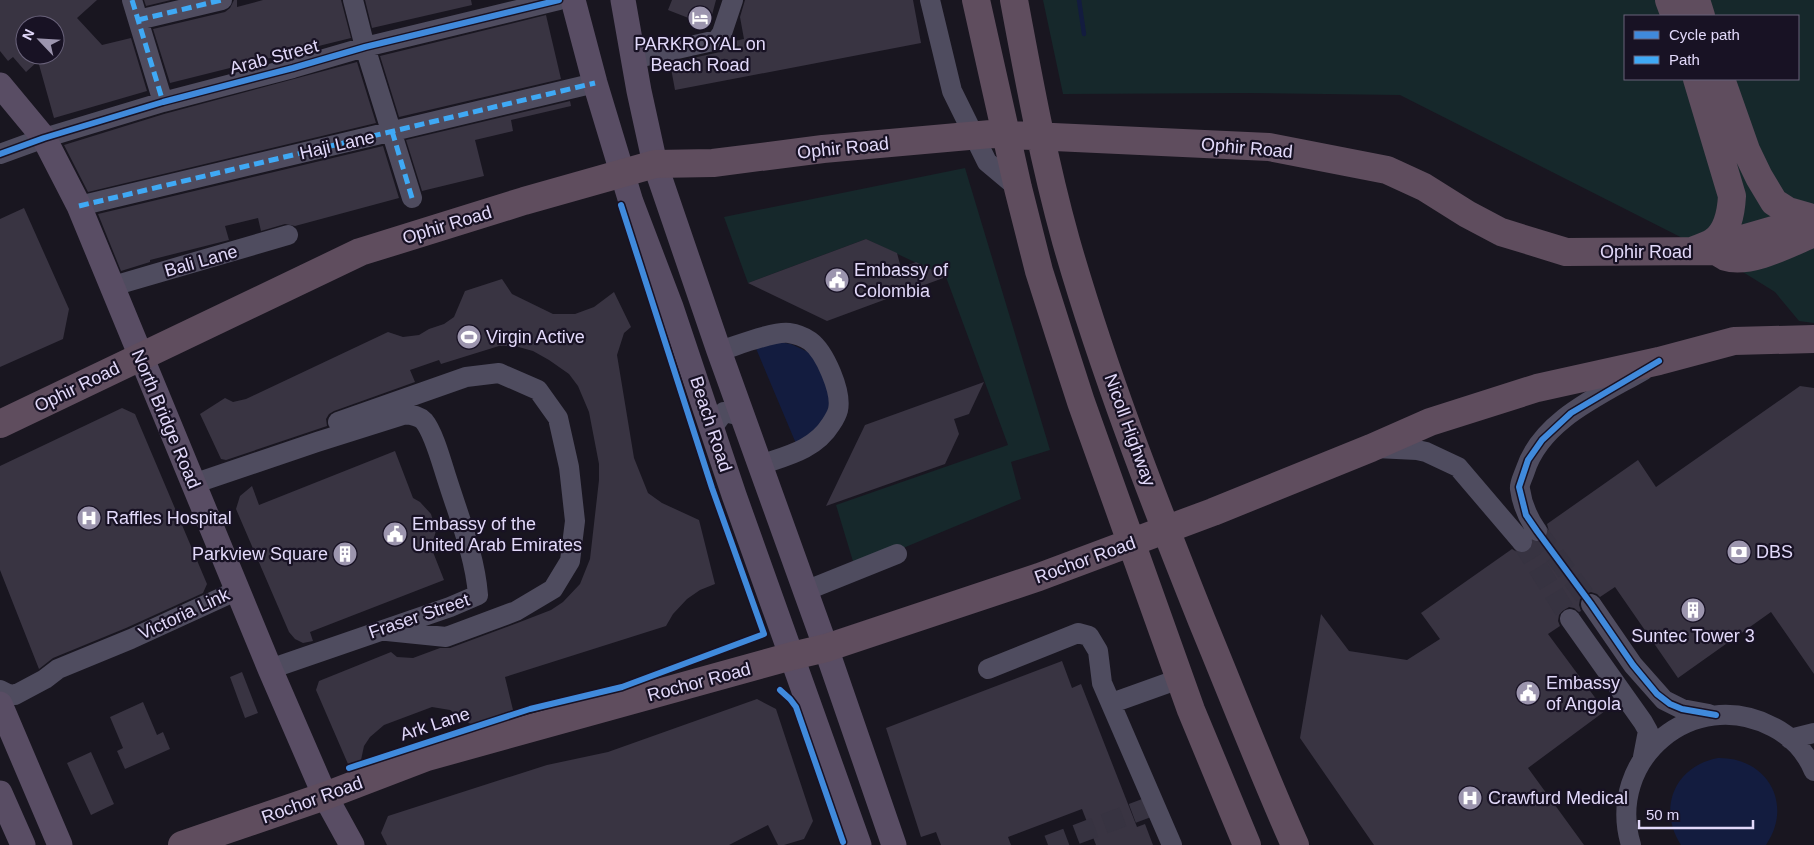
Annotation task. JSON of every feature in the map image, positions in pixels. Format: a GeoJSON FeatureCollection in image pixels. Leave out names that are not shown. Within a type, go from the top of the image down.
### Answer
{"type":"FeatureCollection","features":[{"type":"Feature","properties":{"kind":"highway","name":"Nicoll Highway"},"geometry":{"type":"LineString","coordinates":[[976,0],[1018,188],[1040,270],[1081,402],[1191,710],[1247,845]]}},
{"type":"Feature","properties":{"kind":"highway","name":"Nicoll Highway"},"geometry":{"type":"LineString","coordinates":[[1014,0],[1051,183],[1067,243],[1115,391],[1176,555],[1244,727],[1295,845]]}},
{"type":"Feature","properties":{"kind":"highway"},"geometry":{"type":"LineString","coordinates":[[1669,0],[1675,15]]}},
{"type":"Feature","properties":{"kind":"highway"},"geometry":{"type":"LineString","coordinates":[[1696,0],[1701,15]]}},
{"type":"Feature","properties":{"kind":"highway"},"geometry":{"type":"LineString","coordinates":[[1697,80],[1732,196],[1731,210],[1726,228],[1704,251]]}},
{"type":"Feature","properties":{"kind":"highway"},"geometry":{"type":"LineString","coordinates":[[1721,80],[1746,150],[1759,178],[1774,202],[1809,226]]}},
{"type":"Feature","properties":{"kind":"highway","name":"Ophir Road"},"geometry":{"type":"LineString","coordinates":[[0,424],[360,252],[524,201],[655,164],[713,163],[823,149],[991,134],[1269,147],[1387,170],[1416,182],[1467,214],[1501,232],[1566,252],[1704,251],[1777,229],[1809,226]]}},
{"type":"Feature","properties":{"kind":"highway","name":"Rochor Road"},"geometry":{"type":"LineString","coordinates":[[182,845],[325,796],[428,757],[826,648],[1038,577],[1213,512],[1430,422],[1537,388],[1659,361],[1734,341],[1814,339]]}},
{"type":"Feature","properties":{"kind":"main road","name":"Beach Road"},"geometry":{"type":"LineString","coordinates":[[573,0],[621,174],[671,307],[734,495],[859,845]]}},
{"type":"Feature","properties":{"kind":"main road","name":"Beach Road"},"geometry":{"type":"LineString","coordinates":[[623,0],[655,164],[719,351],[826,648],[880,810],[894,845]]}},
{"type":"Feature","properties":{"kind":"main road","name":"North Bridge Road"},"geometry":{"type":"LineString","coordinates":[[0,85],[44,138],[79,206],[270,669],[325,796],[352,845]]}},
{"type":"Feature","properties":{"kind":"main road"},"geometry":{"type":"LineString","coordinates":[[0,704],[60,845]]}},
{"type":"Feature","properties":{"kind":"main road"},"geometry":{"type":"LineString","coordinates":[[0,794],[23,845]]}},
{"type":"Feature","properties":{"kind":"street"},"geometry":{"type":"LineString","coordinates":[[132,0],[163,102]]}},
{"type":"Feature","properties":{"kind":"street"},"geometry":{"type":"LineString","coordinates":[[138,20],[222,0]]}},
{"type":"Feature","properties":{"kind":"street"},"geometry":{"type":"LineString","coordinates":[[353,0],[365,47],[412,198]]}},
{"type":"Feature","properties":{"kind":"street","name":"Arab Street"},"geometry":{"type":"LineString","coordinates":[[0,154],[44,138],[163,102],[365,47],[560,0]]}},
{"type":"Feature","properties":{"kind":"street"},"geometry":{"type":"LineString","coordinates":[[633,59],[717,40],[722,33],[733,0]]}},
{"type":"Feature","properties":{"kind":"street"},"geometry":{"type":"LineString","coordinates":[[930,0],[952,92],[987,162],[1018,188]]}},
{"type":"Feature","properties":{"kind":"street","name":"Haji Lane"},"geometry":{"type":"LineString","coordinates":[[79,206],[595,83]]}},
{"type":"Feature","properties":{"kind":"street","name":"Bali Lane"},"geometry":{"type":"LineString","coordinates":[[113,286],[288,235]]}},
{"type":"Feature","properties":{"kind":"street"},"geometry":{"type":"LineString","coordinates":[[719,351],[774,334],[788,332],[812,342],[828,365],[838,394],[838,410],[831,425],[817,440],[802,451],[760,465]]}},
{"type":"Feature","properties":{"kind":"street"},"geometry":{"type":"LineString","coordinates":[[1371,448],[1417,450],[1426,452],[1458,467],[1530,537],[1519,487],[1528,460],[1542,440],[1571,413],[1659,361]]}},
{"type":"Feature","properties":{"kind":"street"},"geometry":{"type":"LineString","coordinates":[[319,438],[331,424],[466,377],[499,373],[538,390],[558,418],[569,467],[576,520],[570,561],[553,590],[516,611],[446,637],[379,630]]}},
{"type":"Feature","properties":{"kind":"street"},"geometry":{"type":"LineString","coordinates":[[712,428],[724,412],[742,416]]}},
{"type":"Feature","properties":{"kind":"street","name":"Fraser Street"},"geometry":{"type":"LineString","coordinates":[[194,484],[319,438],[406,414],[415,415],[424,421],[436,446],[467,543],[477,583],[478,595],[450,607],[270,669]]}},
{"type":"Feature","properties":{"kind":"street"},"geometry":{"type":"LineString","coordinates":[[805,591],[896,554]]}},
{"type":"Feature","properties":{"kind":"street","name":"Victoria Link"},"geometry":{"type":"LineString","coordinates":[[0,690],[15,695],[51,674],[62,680],[131,639],[239,594]]}},
{"type":"Feature","properties":{"kind":"street"},"geometry":{"type":"LineString","coordinates":[[1591,604],[1633,665],[1664,700],[1682,709],[1716,715],[1747,717],[1763,722],[1790,739],[1803,752],[1814,771]]}},
{"type":"Feature","properties":{"kind":"street"},"geometry":{"type":"LineString","coordinates":[[1570,619],[1648,731],[1644,757]]}},
{"type":"Feature","properties":{"kind":"street"},"geometry":{"type":"LineString","coordinates":[[988,668],[1078,633],[1089,636],[1098,651],[1102,683],[1172,845]]}},
{"type":"Feature","properties":{"kind":"street"},"geometry":{"type":"LineString","coordinates":[[1112,703],[1180,678]]}},
{"type":"Feature","properties":{"kind":"street"},"geometry":{"type":"LineString","coordinates":[[1631,845],[1626,817],[1627,796],[1633,776],[1644,757],[1661,738],[1683,724],[1699,718],[1716,715]]}},
{"type":"Feature","properties":{"kind":"street"},"geometry":{"type":"LineString","coordinates":[[1790,739],[1814,732]]}},
{"type":"Feature","properties":{"kind":"shaded area"},"geometry":{"type":"Polygon","coordinates":[[[1043,0],[1814,0],[1814,323],[1799,321],[1775,292],[1714,254],[1400,95],[1245,93],[1063,94],[1043,0]]]}},
{"type":"Feature","properties":{"kind":"shaded area"},"geometry":{"type":"Polygon","coordinates":[[[965,168],[1050,450],[1011,462],[1021,499],[855,568],[836,505],[1008,445],[946,277],[866,239],[748,283],[724,217],[965,168]]]}},
{"type":"Feature","properties":{"kind":"water"},"geometry":{"type":"Polygon","coordinates":[[[773,341],[791,344],[808,352],[821,365],[830,401],[826,419],[797,446],[755,346],[773,341]]]}},
{"type":"Feature","properties":{"kind":"water"},"geometry":{"type":"Polygon","coordinates":[[[1718,758],[1735,760],[1750,765],[1762,774],[1771,786],[1776,799],[1777,814],[1774,829],[1766,845],[1681,845],[1674,831],[1671,817],[1671,803],[1674,791],[1681,779],[1691,770],[1703,763],[1718,758]]]}},
{"type":"Feature","properties":{"kind":"building"},"geometry":{"type":"Polygon","coordinates":[[[0,0],[97,0],[77,18],[102,45],[131,38],[147,91],[54,118],[39,65],[65,65],[65,15],[15,15],[15,59],[13,57],[8,61],[0,51],[0,0]]]}},
{"type":"Feature","properties":{"kind":"building"},"geometry":{"type":"Polygon","coordinates":[[[144,0],[171,0],[146,6],[144,0]]]}},
{"type":"Feature","properties":{"kind":"building"},"geometry":{"type":"Polygon","coordinates":[[[234,0],[237,0],[237,7],[263,0],[341,0],[351,38],[170,83],[153,29],[225,12],[230,8],[234,0]]]}},
{"type":"Feature","properties":{"kind":"building"},"geometry":{"type":"Polygon","coordinates":[[[365,0],[471,0],[472,5],[372,28],[365,0]]]}},
{"type":"Feature","properties":{"kind":"building","name":"PARKROYAL on Beach Road"},"geometry":{"type":"Polygon","coordinates":[[[672,0],[716,0],[709,26],[668,10],[672,0]]]}},
{"type":"Feature","properties":{"kind":"building"},"geometry":{"type":"Polygon","coordinates":[[[745,0],[913,0],[921,43],[675,90],[670,63],[720,52],[730,42],[744,39],[740,17],[745,0]]]}},
{"type":"Feature","properties":{"kind":"building"},"geometry":{"type":"Polygon","coordinates":[[[546,15],[561,79],[399,117],[380,56],[546,15]]]}},
{"type":"Feature","properties":{"kind":"building"},"geometry":{"type":"Polygon","coordinates":[[[357,62],[376,123],[88,192],[64,145],[164,114],[357,62]]]}},
{"type":"Feature","properties":{"kind":"building"},"geometry":{"type":"Polygon","coordinates":[[[20,65],[34,65],[26,72],[20,65]]]}},
{"type":"Feature","properties":{"kind":"building"},"geometry":{"type":"Polygon","coordinates":[[[570,101],[571,106],[511,120],[513,131],[475,140],[484,176],[422,191],[406,140],[570,101]]]}},
{"type":"Feature","properties":{"kind":"building"},"geometry":{"type":"Polygon","coordinates":[[[383,146],[399,198],[295,226],[285,224],[261,231],[258,218],[225,226],[229,240],[150,260],[150,262],[121,271],[98,214],[383,146]]]}},
{"type":"Feature","properties":{"kind":"building"},"geometry":{"type":"Polygon","coordinates":[[[24,208],[69,309],[63,339],[0,367],[0,219],[24,208]]]}},
{"type":"Feature","properties":{"kind":"building"},"geometry":{"type":"Polygon","coordinates":[[[866,239],[897,253],[901,268],[916,262],[946,277],[827,321],[748,283],[866,239]]]}},
{"type":"Feature","properties":{"kind":"building"},"geometry":{"type":"Polygon","coordinates":[[[502,279],[512,294],[553,314],[575,314],[594,307],[614,292],[631,327],[624,333],[617,355],[634,458],[648,493],[662,503],[699,520],[715,584],[700,590],[687,599],[673,614],[666,626],[505,677],[513,710],[472,725],[450,710],[432,707],[384,725],[370,737],[364,746],[361,760],[348,764],[316,690],[319,681],[391,652],[397,657],[413,658],[440,648],[450,648],[520,622],[551,610],[563,602],[580,584],[590,559],[599,480],[599,464],[589,412],[578,386],[569,374],[533,351],[515,346],[499,346],[441,364],[439,360],[410,370],[415,382],[334,411],[326,419],[327,426],[226,460],[221,459],[200,414],[225,398],[233,402],[246,399],[388,332],[403,337],[419,335],[444,324],[454,317],[465,291],[502,279]]]}},
{"type":"Feature","properties":{"kind":"building"},"geometry":{"type":"Polygon","coordinates":[[[984,382],[969,414],[954,419],[959,434],[945,464],[826,506],[865,425],[984,382]]]}},
{"type":"Feature","properties":{"kind":"building"},"geometry":{"type":"Polygon","coordinates":[[[1800,386],[1814,388],[1814,674],[1771,612],[1678,678],[1615,587],[1600,597],[1591,592],[1585,594],[1580,599],[1581,611],[1579,612],[1569,607],[1564,609],[1559,615],[1558,621],[1560,626],[1548,634],[1605,711],[1528,768],[1584,845],[1374,845],[1300,738],[1321,614],[1349,651],[1407,660],[1440,639],[1421,613],[1512,549],[1525,554],[1533,546],[1534,542],[1543,541],[1547,537],[1549,531],[1547,524],[1638,460],[1656,487],[1800,386]]]}},
{"type":"Feature","properties":{"kind":"building","name":"Raffles Hospital"},"geometry":{"type":"Polygon","coordinates":[[[122,408],[135,414],[207,584],[203,593],[53,658],[39,669],[0,570],[0,466],[122,408]]]}},
{"type":"Feature","properties":{"kind":"building","name":"Parkview Square"},"geometry":{"type":"Polygon","coordinates":[[[395,451],[413,498],[420,502],[431,514],[436,531],[431,547],[444,580],[310,632],[313,641],[303,643],[295,639],[289,632],[236,509],[240,496],[252,486],[259,505],[395,451]]]}},
{"type":"Feature","properties":{"kind":"building"},"geometry":{"type":"Polygon","coordinates":[[[1062,661],[1072,688],[1081,684],[1137,827],[1145,824],[1153,845],[1096,845],[1082,809],[1008,837],[1011,845],[941,845],[936,832],[921,837],[886,728],[1062,661]]]}},
{"type":"Feature","properties":{"kind":"building"},"geometry":{"type":"Polygon","coordinates":[[[242,672],[258,713],[245,718],[230,677],[242,672]]]}},
{"type":"Feature","properties":{"kind":"building"},"geometry":{"type":"Polygon","coordinates":[[[757,699],[776,709],[813,821],[804,839],[778,845],[768,825],[729,845],[387,845],[381,833],[388,816],[547,765],[608,752],[757,699]]]}},
{"type":"Feature","properties":{"kind":"building"},"geometry":{"type":"Polygon","coordinates":[[[143,702],[157,735],[163,732],[170,749],[125,769],[117,751],[123,748],[110,717],[143,702]]]}},
{"type":"Feature","properties":{"kind":"building"},"geometry":{"type":"Polygon","coordinates":[[[91,752],[114,804],[91,815],[67,763],[91,752]]]}},
{"type":"Feature","properties":{"kind":"waterway"},"geometry":{"type":"LineString","coordinates":[[1079,0],[1084,34]]}},
{"type":"Feature","properties":{"kind":"tunnel"},"geometry":{"type":"LineString","coordinates":[[1537,531],[1591,604]]}},
{"type":"Feature","properties":{"kind":"tunnel"},"geometry":{"type":"LineString","coordinates":[[1522,542],[1570,619]]}},
{"type":"Feature","properties":{"kind":"tunnel"},"geometry":{"type":"LineString","coordinates":[[1048,845],[1155,805]]}},
{"type":"Feature","properties":{"kind":"marked path"},"geometry":{"type":"LineString","coordinates":[[132,0],[163,102]]}},
{"type":"Feature","properties":{"kind":"marked path"},"geometry":{"type":"LineString","coordinates":[[138,20],[222,0]]}},
{"type":"Feature","properties":{"kind":"marked path"},"geometry":{"type":"LineString","coordinates":[[79,206],[595,83]]}},
{"type":"Feature","properties":{"kind":"marked path"},"geometry":{"type":"LineString","coordinates":[[392,131],[412,198]]}},
{"type":"Feature","properties":{"kind":"cycle path"},"geometry":{"type":"LineString","coordinates":[[0,154],[44,138],[163,102],[365,47],[559,0]]}},
{"type":"Feature","properties":{"kind":"cycle path","name":"Ark Lane"},"geometry":{"type":"LineString","coordinates":[[349,768],[530,709],[622,687],[764,634],[712,488],[621,205]]}},
{"type":"Feature","properties":{"kind":"cycle path"},"geometry":{"type":"LineString","coordinates":[[1659,361],[1571,413],[1542,440],[1528,460],[1519,487],[1526,515],[1633,665],[1657,694],[1670,704],[1682,709],[1716,715]]}},
{"type":"Feature","properties":{"kind":"cycle path"},"geometry":{"type":"LineString","coordinates":[[780,690],[796,707],[843,842]]}},
{"type":"Feature","properties":{"kind":"place","name":"PARKROYAL on Beach Road"},"geometry":{"type":"Point","coordinates":[700,18]}},
{"type":"Feature","properties":{"kind":"place","name":"Embassy of Colombia"},"geometry":{"type":"Point","coordinates":[837,280]}},
{"type":"Feature","properties":{"kind":"place","name":"Virgin Active"},"geometry":{"type":"Point","coordinates":[469,337]}},
{"type":"Feature","properties":{"kind":"place","name":"Raffles Hospital"},"geometry":{"type":"Point","coordinates":[89,518]}},
{"type":"Feature","properties":{"kind":"place","name":"Embassy of the United Arab Emirates"},"geometry":{"type":"Point","coordinates":[395,534]}},
{"type":"Feature","properties":{"kind":"place","name":"DBS"},"geometry":{"type":"Point","coordinates":[1739,552]}},
{"type":"Feature","properties":{"kind":"place","name":"Parkview Square"},"geometry":{"type":"Point","coordinates":[345,554]}},
{"type":"Feature","properties":{"kind":"place","name":"Suntec Tower 3"},"geometry":{"type":"Point","coordinates":[1693,610]}},
{"type":"Feature","properties":{"kind":"place","name":"Embassy of Angola"},"geometry":{"type":"Point","coordinates":[1528,693]}},
{"type":"Feature","properties":{"kind":"place","name":"Crawfurd Medical"},"geometry":{"type":"Point","coordinates":[1470,798]}}]}
